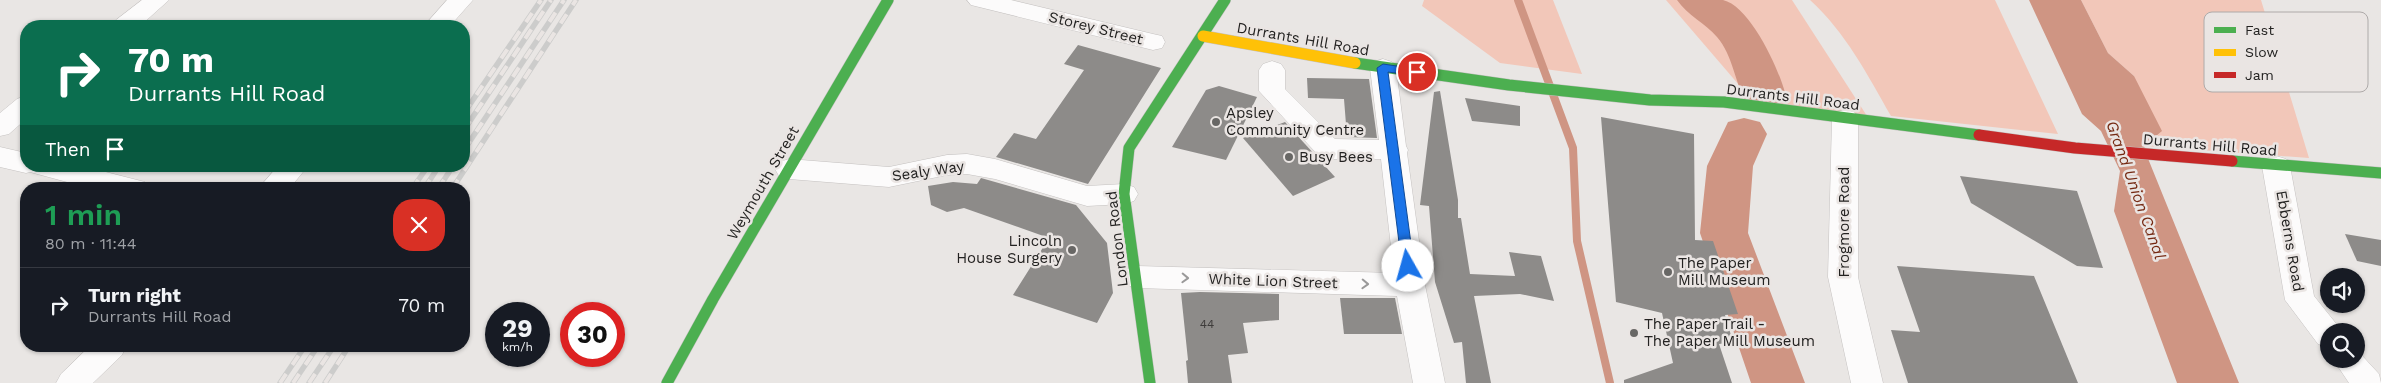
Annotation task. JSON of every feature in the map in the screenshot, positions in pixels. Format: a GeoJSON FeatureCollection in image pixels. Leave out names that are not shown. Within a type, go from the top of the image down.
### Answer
{"type":"FeatureCollection","features":[{"type":"Feature","properties":{"kind":"street"},"geometry":{"type":"LineString","coordinates":[[132,20],[157,0]]}},
{"type":"Feature","properties":{"kind":"street"},"geometry":{"type":"LineString","coordinates":[[442,20],[462,0]]}},
{"type":"Feature","properties":{"kind":"street","name":"Weymouth Street"},"geometry":{"type":"LineString","coordinates":[[667,383],[713,299],[888,0]]}},
{"type":"Feature","properties":{"kind":"street","name":"Storey Street"},"geometry":{"type":"LineString","coordinates":[[979,0],[1153,42]]}},
{"type":"Feature","properties":{"kind":"street","name":"London Road"},"geometry":{"type":"LineString","coordinates":[[1150,383],[1137,277],[1124,194],[1129,148],[1225,0]]}},
{"type":"Feature","properties":{"kind":"street","name":"Durrants Hill Road"},"geometry":{"type":"LineString","coordinates":[[1203,36],[1383,68],[1508,85],[1650,100],[1724,102],[2075,148],[2276,166],[2381,173]]}},
{"type":"Feature","properties":{"kind":"street"},"geometry":{"type":"LineString","coordinates":[[1383,68],[1395,150],[1410,285],[1429,383]]}},
{"type":"Feature","properties":{"kind":"street"},"geometry":{"type":"LineString","coordinates":[[1272,70],[1272,91],[1328,149],[1395,150]]}},
{"type":"Feature","properties":{"kind":"street"},"geometry":{"type":"LineString","coordinates":[[0,126],[20,110]]}},
{"type":"Feature","properties":{"kind":"street","name":"Frogmore Road"},"geometry":{"type":"LineString","coordinates":[[1844,119],[1843,277],[1867,383]]}},
{"type":"Feature","properties":{"kind":"street"},"geometry":{"type":"LineString","coordinates":[[0,157],[20,162]]}},
{"type":"Feature","properties":{"kind":"street","name":"Sealy Way"},"geometry":{"type":"LineString","coordinates":[[789,169],[889,177],[947,165],[967,164],[995,169],[1087,196],[1124,194]]}},
{"type":"Feature","properties":{"kind":"street","name":"Ebberns Road"},"geometry":{"type":"LineString","coordinates":[[2276,166],[2300,300],[2320,324]]}},
{"type":"Feature","properties":{"kind":"street"},"geometry":{"type":"LineString","coordinates":[[65,172],[105,182]]}},
{"type":"Feature","properties":{"kind":"street"},"geometry":{"type":"LineString","coordinates":[[279,182],[289,172]]}},
{"type":"Feature","properties":{"kind":"street","name":"White Lion Street"},"geometry":{"type":"LineString","coordinates":[[1137,277],[1410,285]]}},
{"type":"Feature","properties":{"kind":"street"},"geometry":{"type":"LineString","coordinates":[[72,383],[105,352]]}},
{"type":"Feature","properties":{"kind":"street"},"geometry":{"type":"LineString","coordinates":[[2356,368],[2368,383]]}},
{"type":"Feature","properties":{"kind":"shaded area"},"geometry":{"type":"Polygon","coordinates":[[[1424,0],[1553,0],[1582,74],[1500,63],[1422,6],[1424,0]]]}},
{"type":"Feature","properties":{"kind":"shaded area"},"geometry":{"type":"Polygon","coordinates":[[[1666,0],[1792,0],[1867,116],[1757,106],[1666,0]]]}},
{"type":"Feature","properties":{"kind":"shaded area"},"geometry":{"type":"Polygon","coordinates":[[[1810,0],[1995,0],[2058,134],[1891,116],[1845,40],[1810,0]]]}},
{"type":"Feature","properties":{"kind":"shaded area"},"geometry":{"type":"Polygon","coordinates":[[[2081,0],[2261,0],[2265,12],[2204,12],[2204,92],[2289,92],[2309,158],[2144,146],[2134,76],[2108,53],[2081,0]]]}},
{"type":"Feature","properties":{"kind":"water","name":"Grand Union Canal"},"geometry":{"type":"Polygon","coordinates":[[[2029,0],[2081,0],[2108,53],[2134,76],[2162,131],[2144,146],[2149,161],[2239,383],[2177,383],[2114,211],[2120,171],[2101,131],[2082,114],[2029,0]]]}},
{"type":"Feature","properties":{"kind":"building"},"geometry":{"type":"Polygon","coordinates":[[[1078,45],[1161,68],[1088,184],[996,157],[1014,133],[1036,139],[1084,70],[1064,64],[1078,45]]]}},
{"type":"Feature","properties":{"kind":"building"},"geometry":{"type":"Polygon","coordinates":[[[1307,78],[1369,79],[1377,138],[1347,137],[1344,99],[1308,98],[1307,78]]]}},
{"type":"Feature","properties":{"kind":"building","name":"Apsley Community Centre"},"geometry":{"type":"Polygon","coordinates":[[[1219,86],[1257,97],[1226,160],[1172,147],[1206,90],[1219,86]]]}},
{"type":"Feature","properties":{"kind":"building"},"geometry":{"type":"Polygon","coordinates":[[[1440,91],[1458,200],[1458,218],[1461,218],[1470,274],[1515,276],[1509,252],[1541,256],[1554,301],[1520,294],[1474,296],[1491,383],[1466,383],[1462,342],[1454,343],[1435,282],[1429,206],[1420,205],[1434,92],[1440,91]]]}},
{"type":"Feature","properties":{"kind":"building"},"geometry":{"type":"Polygon","coordinates":[[[1465,98],[1520,106],[1520,126],[1472,121],[1465,98]]]}},
{"type":"Feature","properties":{"kind":"building","name":"The Paper Mill Museum"},"geometry":{"type":"Polygon","coordinates":[[[1601,117],[1694,134],[1695,240],[1713,241],[1738,314],[1725,315],[1733,342],[1719,344],[1732,383],[1624,383],[1624,380],[1673,363],[1662,313],[1616,302],[1601,117]]]}},
{"type":"Feature","properties":{"kind":"building","name":"Busy Bees"},"geometry":{"type":"Polygon","coordinates":[[[1285,122],[1335,177],[1293,196],[1243,138],[1285,122]]]}},
{"type":"Feature","properties":{"kind":"building"},"geometry":{"type":"Polygon","coordinates":[[[1960,176],[2077,191],[2103,268],[2077,266],[1971,203],[1960,176]]]}},
{"type":"Feature","properties":{"kind":"building","name":"Lincoln House Surgery"},"geometry":{"type":"Polygon","coordinates":[[[981,178],[1076,205],[1107,243],[1113,293],[1097,323],[1013,295],[1049,238],[964,208],[947,212],[931,205],[928,186],[953,182],[977,184],[981,178]]]}},
{"type":"Feature","properties":{"kind":"building"},"geometry":{"type":"Polygon","coordinates":[[[2345,234],[2381,240],[2381,266],[2357,261],[2345,234]]]}},
{"type":"Feature","properties":{"kind":"building"},"geometry":{"type":"Polygon","coordinates":[[[1897,266],[2034,276],[2078,383],[1908,383],[1891,330],[1920,332],[1897,266]]]}},
{"type":"Feature","properties":{"kind":"building"},"geometry":{"type":"Polygon","coordinates":[[[1181,293],[1279,294],[1279,320],[1243,323],[1248,353],[1228,355],[1232,383],[1188,383],[1186,361],[1188,360],[1181,293]]]}},
{"type":"Feature","properties":{"kind":"building"},"geometry":{"type":"Polygon","coordinates":[[[1340,298],[1395,298],[1402,334],[1344,334],[1340,298]]]}},
{"type":"Feature","properties":{"kind":"waterway"},"geometry":{"type":"LineString","coordinates":[[1518,0],[1573,148],[1577,241],[1610,383]]}},
{"type":"Feature","properties":{"kind":"waterway"},"geometry":{"type":"LineString","coordinates":[[1698,0],[1735,29],[1759,76],[1763,93]]}},
{"type":"Feature","properties":{"kind":"waterway"},"geometry":{"type":"LineString","coordinates":[[1744,134],[1730,166],[1724,233],[1778,383]]}},
{"type":"Feature","properties":{"kind":"railway"},"geometry":{"type":"LineString","coordinates":[[470,104],[541,0]]}},
{"type":"Feature","properties":{"kind":"railway"},"geometry":{"type":"LineString","coordinates":[[470,121],[551,0]]}},
{"type":"Feature","properties":{"kind":"railway"},"geometry":{"type":"LineString","coordinates":[[470,141],[564,0]]}},
{"type":"Feature","properties":{"kind":"railway"},"geometry":{"type":"LineString","coordinates":[[470,162],[576,0]]}},
{"type":"Feature","properties":{"kind":"railway"},"geometry":{"type":"LineString","coordinates":[[417,182],[424,172]]}},
{"type":"Feature","properties":{"kind":"railway"},"geometry":{"type":"LineString","coordinates":[[429,182],[435,172]]}},
{"type":"Feature","properties":{"kind":"railway"},"geometry":{"type":"LineString","coordinates":[[443,182],[449,172]]}},
{"type":"Feature","properties":{"kind":"railway"},"geometry":{"type":"LineString","coordinates":[[457,182],[463,172]]}},
{"type":"Feature","properties":{"kind":"railway"},"geometry":{"type":"LineString","coordinates":[[280,383],[301,352]]}},
{"type":"Feature","properties":{"kind":"railway"},"geometry":{"type":"LineString","coordinates":[[293,383],[314,352]]}},
{"type":"Feature","properties":{"kind":"railway"},"geometry":{"type":"LineString","coordinates":[[309,383],[330,352]]}},
{"type":"Feature","properties":{"kind":"railway"},"geometry":{"type":"LineString","coordinates":[[325,383],[345,352]]}},
{"type":"Feature","properties":{"kind":"traffic: fast"},"geometry":{"type":"LineString","coordinates":[[667,383],[713,299],[888,0]]}},
{"type":"Feature","properties":{"kind":"traffic: fast"},"geometry":{"type":"LineString","coordinates":[[1150,383],[1124,194],[1129,148],[1225,0]]}},
{"type":"Feature","properties":{"kind":"traffic: fast"},"geometry":{"type":"LineString","coordinates":[[1355,63],[1509,85],[1650,100],[1724,102],[1979,135]]}},
{"type":"Feature","properties":{"kind":"traffic: fast"},"geometry":{"type":"LineString","coordinates":[[2232,161],[2381,173]]}},
{"type":"Feature","properties":{"kind":"traffic: slow"},"geometry":{"type":"LineString","coordinates":[[1203,36],[1355,63]]}},
{"type":"Feature","properties":{"kind":"traffic: jam"},"geometry":{"type":"LineString","coordinates":[[1979,135],[2075,148],[2232,161]]}},
{"type":"Feature","properties":{"kind":"place","name":"Apsley Community Centre"},"geometry":{"type":"Point","coordinates":[1216,122]}},
{"type":"Feature","properties":{"kind":"place","name":"Busy Bees"},"geometry":{"type":"Point","coordinates":[1289,157]}},
{"type":"Feature","properties":{"kind":"place","name":"Lincoln House Surgery"},"geometry":{"type":"Point","coordinates":[1072,250]}},
{"type":"Feature","properties":{"kind":"place","name":"The Paper Mill Museum"},"geometry":{"type":"Point","coordinates":[1668,272]}},
{"type":"Feature","properties":{"kind":"place","name":"The Paper Trail - The Paper Mill Museum"},"geometry":{"type":"Point","coordinates":[1634,333]}},
{"type":"Feature","properties":{"kind":"route"},"geometry":{"type":"LineString","coordinates":[[1408,266],[1395,150],[1383,68],[1417,72]]}}]}
